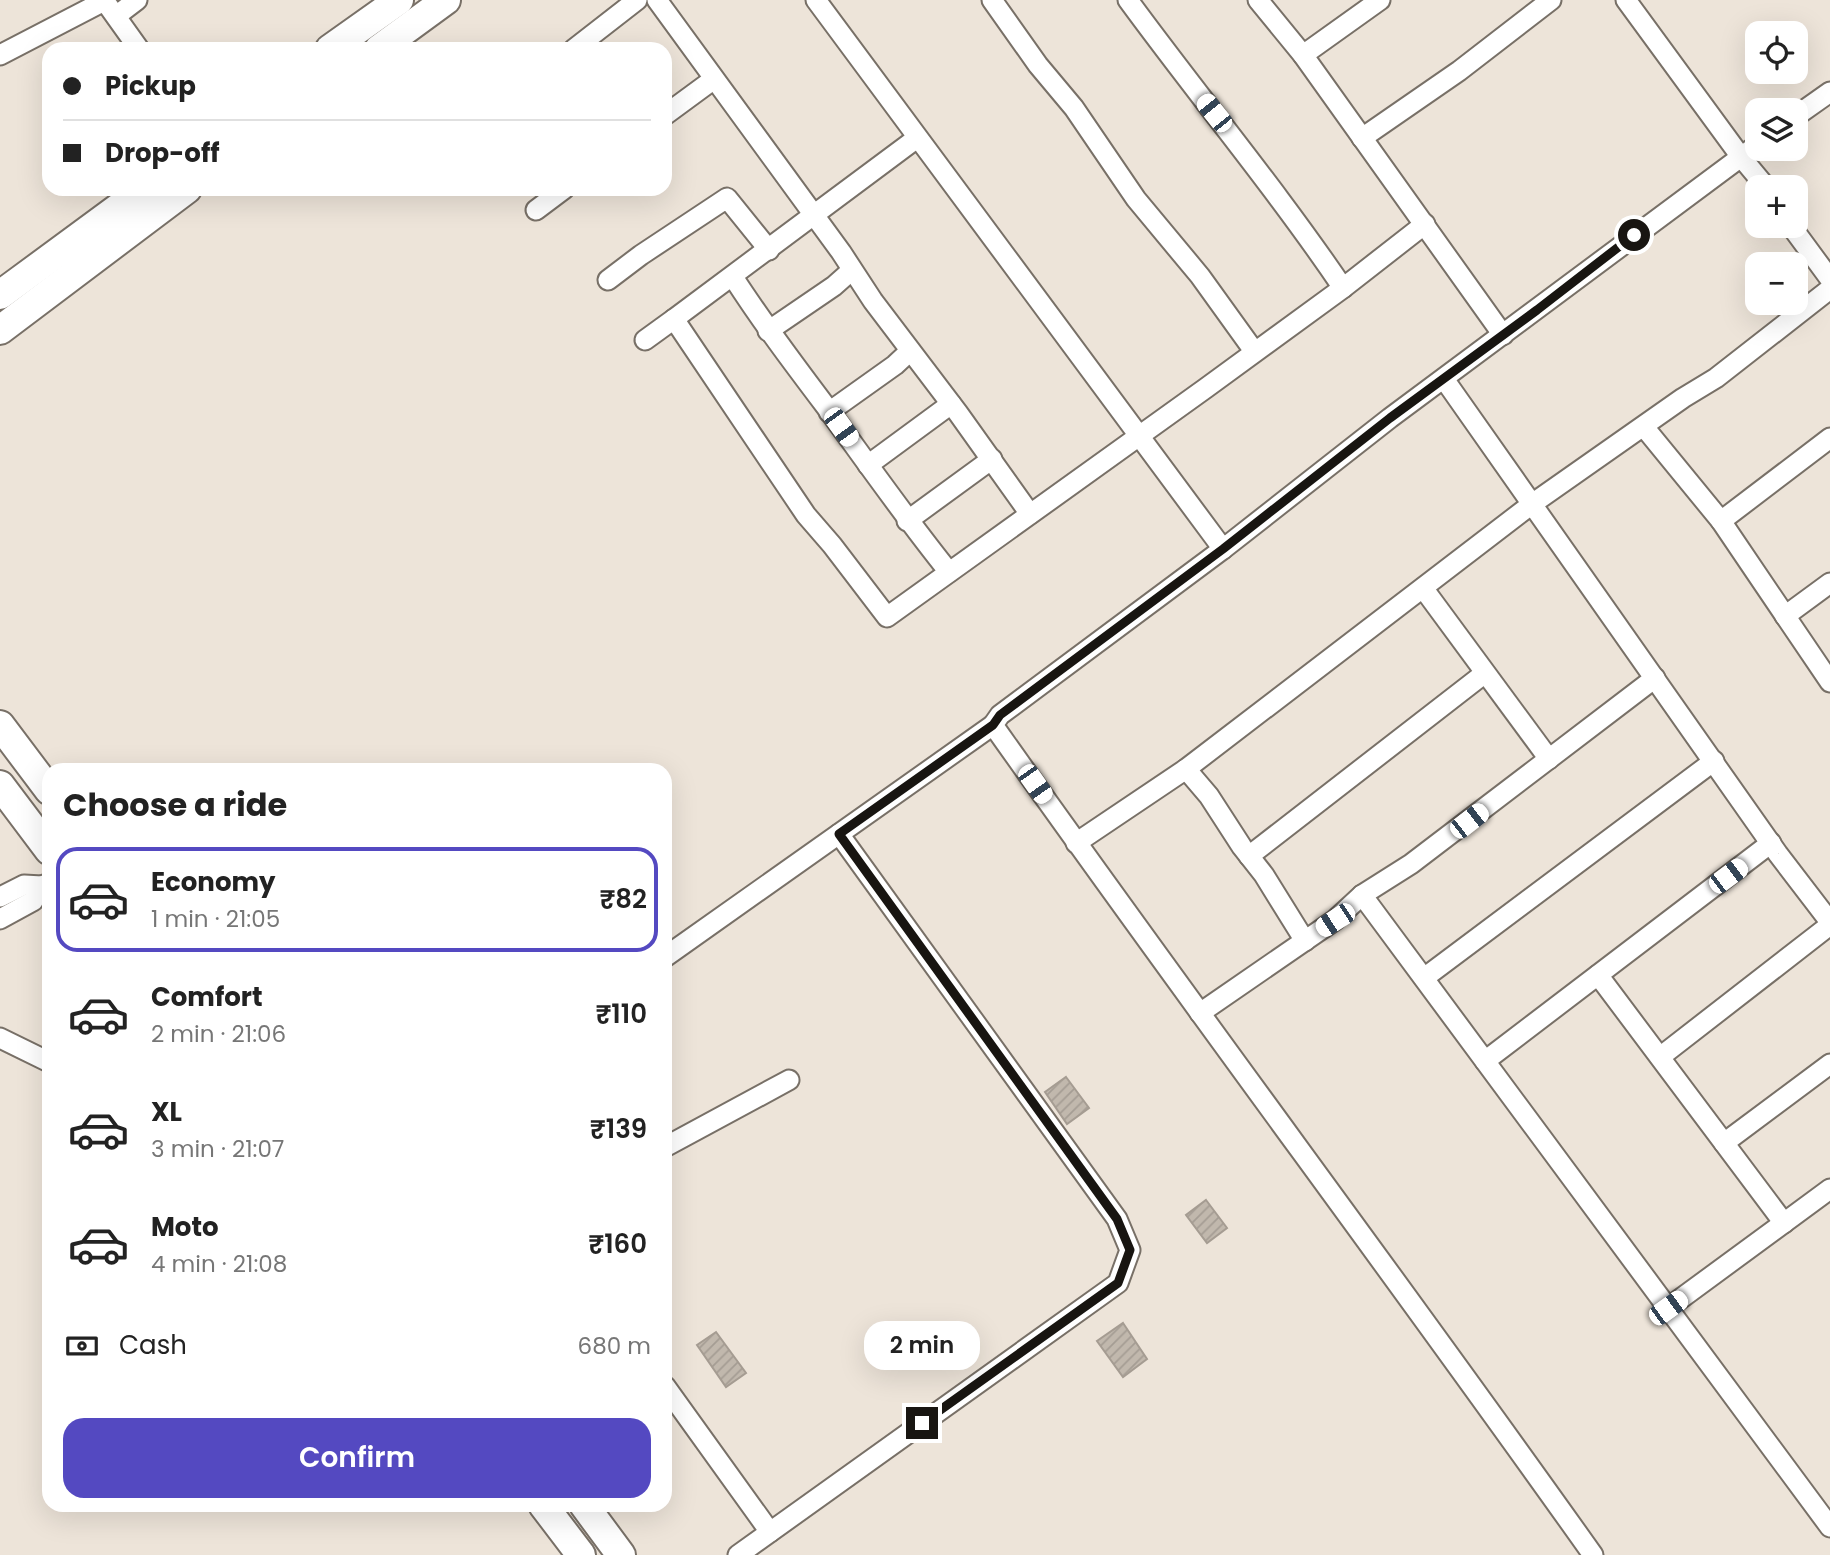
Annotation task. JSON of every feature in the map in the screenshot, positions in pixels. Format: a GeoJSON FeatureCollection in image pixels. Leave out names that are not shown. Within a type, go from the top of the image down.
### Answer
{"type":"FeatureCollection","features":[{"type":"Feature","properties":{"kind":"street"},"geometry":{"type":"LineString","coordinates":[[0,55],[108,6],[136,0]]}},
{"type":"Feature","properties":{"kind":"street"},"geometry":{"type":"LineString","coordinates":[[340,42],[400,0]]}},
{"type":"Feature","properties":{"kind":"street"},"geometry":{"type":"LineString","coordinates":[[389,42],[446,0]]}},
{"type":"Feature","properties":{"kind":"street"},"geometry":{"type":"LineString","coordinates":[[583,42],[638,0]]}},
{"type":"Feature","properties":{"kind":"street"},"geometry":{"type":"LineString","coordinates":[[657,0],[1030,514]]}},
{"type":"Feature","properties":{"kind":"street"},"geometry":{"type":"LineString","coordinates":[[816,0],[1223,549]]}},
{"type":"Feature","properties":{"kind":"street"},"geometry":{"type":"LineString","coordinates":[[992,0],[1038,65],[1074,108],[1136,199],[1200,276],[1254,351]]}},
{"type":"Feature","properties":{"kind":"street"},"geometry":{"type":"LineString","coordinates":[[1128,0],[1178,69],[1265,178],[1343,288]]}},
{"type":"Feature","properties":{"kind":"street"},"geometry":{"type":"LineString","coordinates":[[1258,0],[1303,55],[1503,335]]}},
{"type":"Feature","properties":{"kind":"street"},"geometry":{"type":"LineString","coordinates":[[1303,55],[1380,0]]}},
{"type":"Feature","properties":{"kind":"street"},"geometry":{"type":"LineString","coordinates":[[1362,138],[1459,71],[1551,0]]}},
{"type":"Feature","properties":{"kind":"street"},"geometry":{"type":"LineString","coordinates":[[1626,0],[1756,175]]}},
{"type":"Feature","properties":{"kind":"street"},"geometry":{"type":"LineString","coordinates":[[108,6],[134,42]]}},
{"type":"Feature","properties":{"kind":"street"},"geometry":{"type":"LineString","coordinates":[[672,110],[714,79]]}},
{"type":"Feature","properties":{"kind":"street"},"geometry":{"type":"LineString","coordinates":[[1808,108],[1830,92]]}},
{"type":"Feature","properties":{"kind":"street"},"geometry":{"type":"LineString","coordinates":[[645,340],[917,138]]}},
{"type":"Feature","properties":{"kind":"street"},"geometry":{"type":"LineString","coordinates":[[672,952],[993,725],[1000,715],[1223,549],[1379,426],[1745,154]]}},
{"type":"Feature","properties":{"kind":"street"},"geometry":{"type":"LineString","coordinates":[[0,295],[134,196]]}},
{"type":"Feature","properties":{"kind":"street"},"geometry":{"type":"LineString","coordinates":[[0,330],[178,196]]}},
{"type":"Feature","properties":{"kind":"street"},"geometry":{"type":"LineString","coordinates":[[536,210],[555,196]]}},
{"type":"Feature","properties":{"kind":"street"},"geometry":{"type":"LineString","coordinates":[[608,280],[727,198],[769,250]]}},
{"type":"Feature","properties":{"kind":"street"},"geometry":{"type":"LineString","coordinates":[[674,319],[806,515],[887,617],[1343,288],[1425,224]]}},
{"type":"Feature","properties":{"kind":"street"},"geometry":{"type":"LineString","coordinates":[[1800,238],[1830,279]]}},
{"type":"Feature","properties":{"kind":"street"},"geometry":{"type":"LineString","coordinates":[[768,331],[834,286],[852,270]]}},
{"type":"Feature","properties":{"kind":"street"},"geometry":{"type":"LineString","coordinates":[[733,276],[768,331],[907,521],[949,572]]}},
{"type":"Feature","properties":{"kind":"street"},"geometry":{"type":"LineString","coordinates":[[1076,843],[1186,769],[1532,504],[1753,351],[1830,289]]}},
{"type":"Feature","properties":{"kind":"street"},"geometry":{"type":"LineString","coordinates":[[829,412],[895,365],[910,351]]}},
{"type":"Feature","properties":{"kind":"street"},"geometry":{"type":"LineString","coordinates":[[1444,379],[1830,924],[1660,1057]]}},
{"type":"Feature","properties":{"kind":"street"},"geometry":{"type":"LineString","coordinates":[[868,465],[951,404]]}},
{"type":"Feature","properties":{"kind":"street"},"geometry":{"type":"LineString","coordinates":[[1644,427],[1721,522],[1830,682]]}},
{"type":"Feature","properties":{"kind":"street"},"geometry":{"type":"LineString","coordinates":[[1721,522],[1830,438]]}},
{"type":"Feature","properties":{"kind":"street"},"geometry":{"type":"LineString","coordinates":[[907,521],[992,459]]}},
{"type":"Feature","properties":{"kind":"street"},"geometry":{"type":"LineString","coordinates":[[1785,616],[1830,583]]}},
{"type":"Feature","properties":{"kind":"street"},"geometry":{"type":"LineString","coordinates":[[1423,588],[1549,759]]}},
{"type":"Feature","properties":{"kind":"street"},"geometry":{"type":"LineString","coordinates":[[1249,856],[1485,673]]}},
{"type":"Feature","properties":{"kind":"street"},"geometry":{"type":"LineString","coordinates":[[1200,1013],[1335,920],[1362,895],[1411,864],[1655,678]]}},
{"type":"Feature","properties":{"kind":"street"},"geometry":{"type":"LineString","coordinates":[[0,725],[42,781]]}},
{"type":"Feature","properties":{"kind":"street"},"geometry":{"type":"LineString","coordinates":[[993,725],[1593,1555]]}},
{"type":"Feature","properties":{"kind":"street"},"geometry":{"type":"LineString","coordinates":[[1424,978],[1714,761]]}},
{"type":"Feature","properties":{"kind":"street"},"geometry":{"type":"LineString","coordinates":[[1186,769],[1209,796],[1264,875],[1304,941]]}},
{"type":"Feature","properties":{"kind":"street"},"geometry":{"type":"LineString","coordinates":[[0,785],[42,841]]}},
{"type":"Feature","properties":{"kind":"street"},"geometry":{"type":"LineString","coordinates":[[738,1555],[1118,1283],[1130,1250],[1117,1219],[839,834]]}},
{"type":"Feature","properties":{"kind":"street"},"geometry":{"type":"LineString","coordinates":[[1485,1060],[1771,843]]}},
{"type":"Feature","properties":{"kind":"street"},"geometry":{"type":"LineString","coordinates":[[1,895],[24,884],[41,890]]}},
{"type":"Feature","properties":{"kind":"street"},"geometry":{"type":"LineString","coordinates":[[0,919],[41,890]]}},
{"type":"Feature","properties":{"kind":"street"},"geometry":{"type":"LineString","coordinates":[[1362,895],[1830,1527]]}},
{"type":"Feature","properties":{"kind":"street"},"geometry":{"type":"LineString","coordinates":[[1598,975],[1784,1223]]}},
{"type":"Feature","properties":{"kind":"street"},"geometry":{"type":"LineString","coordinates":[[0,1038],[42,1059]]}},
{"type":"Feature","properties":{"kind":"street"},"geometry":{"type":"LineString","coordinates":[[1724,1143],[1830,1063]]}},
{"type":"Feature","properties":{"kind":"street"},"geometry":{"type":"LineString","coordinates":[[672,1143],[789,1080]]}},
{"type":"Feature","properties":{"kind":"street"},"geometry":{"type":"LineString","coordinates":[[1668,1308],[1830,1189]]}},
{"type":"Feature","properties":{"kind":"street"},"geometry":{"type":"LineString","coordinates":[[672,1396],[770,1532]]}},
{"type":"Feature","properties":{"kind":"street"},"geometry":{"type":"LineString","coordinates":[[548,1512],[581,1555]]}},
{"type":"Feature","properties":{"kind":"street"},"geometry":{"type":"LineString","coordinates":[[589,1512],[621,1555]]}},
{"type":"Feature","properties":{"kind":"building"},"geometry":{"type":"Polygon","coordinates":[[[1066,1077],[1089,1108],[1067,1124],[1045,1092],[1066,1077]]]}},
{"type":"Feature","properties":{"kind":"building"},"geometry":{"type":"Polygon","coordinates":[[[1206,1200],[1227,1228],[1207,1243],[1186,1215],[1206,1200]]]}},
{"type":"Feature","properties":{"kind":"building"},"geometry":{"type":"Polygon","coordinates":[[[1123,1323],[1147,1359],[1123,1377],[1097,1341],[1123,1323]]]}},
{"type":"Feature","properties":{"kind":"building"},"geometry":{"type":"Polygon","coordinates":[[[716,1332],[746,1373],[726,1387],[697,1345],[716,1332]]]}},
{"type":"Feature","properties":{"kind":"route"},"geometry":{"type":"LineString","coordinates":[[922,1423],[1118,1283],[1130,1250],[1117,1219],[839,834],[993,725],[1000,715],[1223,549],[1390,418],[1634,235]]}}]}
